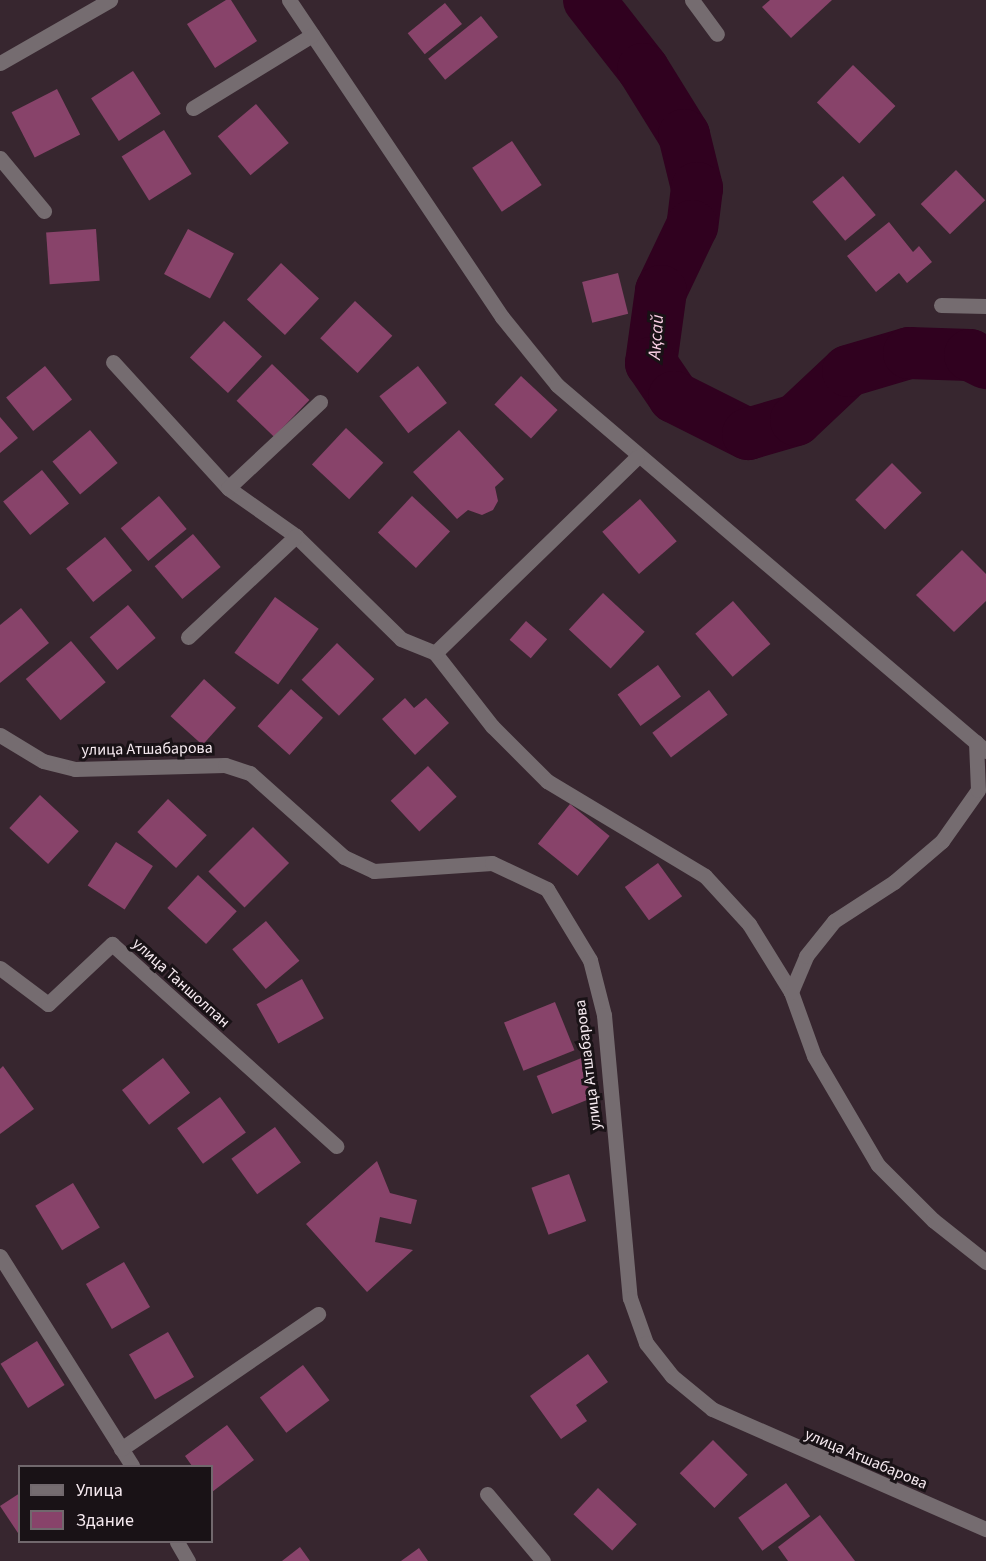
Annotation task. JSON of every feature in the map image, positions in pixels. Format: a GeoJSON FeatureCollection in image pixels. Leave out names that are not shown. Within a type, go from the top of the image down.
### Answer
{"type":"FeatureCollection","features":[{"type":"Feature","properties":{"kind":"street"},"geometry":{"type":"LineString","coordinates":[[0,63],[110,0]]}},
{"type":"Feature","properties":{"kind":"street"},"geometry":{"type":"LineString","coordinates":[[289,0],[502,317],[557,385],[638,457],[981,747],[978,790],[942,841],[894,882],[834,921],[806,956],[791,993]]}},
{"type":"Feature","properties":{"kind":"street"},"geometry":{"type":"LineString","coordinates":[[692,0],[717,34]]}},
{"type":"Feature","properties":{"kind":"street"},"geometry":{"type":"LineString","coordinates":[[193,108],[312,35]]}},
{"type":"Feature","properties":{"kind":"street"},"geometry":{"type":"LineString","coordinates":[[0,158],[44,211]]}},
{"type":"Feature","properties":{"kind":"street"},"geometry":{"type":"LineString","coordinates":[[941,304],[986,306]]}},
{"type":"Feature","properties":{"kind":"street"},"geometry":{"type":"LineString","coordinates":[[113,362],[228,488],[296,536],[400,639],[435,653],[492,726],[547,781],[705,876],[749,924],[791,993],[814,1056],[878,1165],[933,1220],[986,1262]]}},
{"type":"Feature","properties":{"kind":"street"},"geometry":{"type":"LineString","coordinates":[[228,488],[320,402]]}},
{"type":"Feature","properties":{"kind":"street"},"geometry":{"type":"LineString","coordinates":[[435,653],[638,457]]}},
{"type":"Feature","properties":{"kind":"street"},"geometry":{"type":"LineString","coordinates":[[188,638],[296,536]]}},
{"type":"Feature","properties":{"kind":"street","name":"улица Атшабарова"},"geometry":{"type":"LineString","coordinates":[[0,735],[44,761],[75,769],[225,765],[250,773],[344,858],[374,871],[492,863],[547,889],[590,960],[604,1015],[630,1299],[646,1343],[672,1376],[712,1408],[986,1529]]}},
{"type":"Feature","properties":{"kind":"street","name":"улица Таншолпан"},"geometry":{"type":"LineString","coordinates":[[0,969],[48,1004],[112,945],[336,1146]]}},
{"type":"Feature","properties":{"kind":"street"},"geometry":{"type":"LineString","coordinates":[[0,1256],[131,1465]]}},
{"type":"Feature","properties":{"kind":"street"},"geometry":{"type":"LineString","coordinates":[[121,1449],[318,1314]]}},
{"type":"Feature","properties":{"kind":"street"},"geometry":{"type":"LineString","coordinates":[[487,1494],[543,1561]]}},
{"type":"Feature","properties":{"kind":"street"},"geometry":{"type":"LineString","coordinates":[[178,1543],[189,1561]]}},
{"type":"Feature","properties":{"kind":"building"},"geometry":{"type":"Polygon","coordinates":[[[226,0],[231,0],[257,41],[215,68],[187,24],[226,0]]]}},
{"type":"Feature","properties":{"kind":"building"},"geometry":{"type":"Polygon","coordinates":[[[770,0],[832,0],[791,38],[762,7],[770,0]]]}},
{"type":"Feature","properties":{"kind":"building"},"geometry":{"type":"Polygon","coordinates":[[[445,3],[462,24],[425,54],[408,33],[445,3]]]}},
{"type":"Feature","properties":{"kind":"building"},"geometry":{"type":"Polygon","coordinates":[[[481,16],[498,37],[445,80],[428,59],[481,16]]]}},
{"type":"Feature","properties":{"kind":"building"},"geometry":{"type":"Polygon","coordinates":[[[853,65],[895,106],[859,143],[817,102],[853,65]]]}},
{"type":"Feature","properties":{"kind":"building"},"geometry":{"type":"Polygon","coordinates":[[[133,71],[161,114],[119,141],[91,98],[133,71]]]}},
{"type":"Feature","properties":{"kind":"building"},"geometry":{"type":"Polygon","coordinates":[[[57,89],[80,134],[35,158],[12,112],[57,89]]]}},
{"type":"Feature","properties":{"kind":"building"},"geometry":{"type":"Polygon","coordinates":[[[256,104],[289,143],[250,175],[218,136],[256,104]]]}},
{"type":"Feature","properties":{"kind":"building"},"geometry":{"type":"Polygon","coordinates":[[[164,130],[192,174],[149,201],[122,156],[164,130]]]}},
{"type":"Feature","properties":{"kind":"building"},"geometry":{"type":"Polygon","coordinates":[[[512,141],[542,185],[502,212],[472,168],[512,141]]]}},
{"type":"Feature","properties":{"kind":"building"},"geometry":{"type":"Polygon","coordinates":[[[956,170],[985,200],[950,234],[921,204],[956,170]]]}},
{"type":"Feature","properties":{"kind":"building"},"geometry":{"type":"Polygon","coordinates":[[[843,176],[876,215],[845,241],[812,202],[843,176]]]}},
{"type":"Feature","properties":{"kind":"building"},"geometry":{"type":"Polygon","coordinates":[[[889,222],[913,252],[919,246],[932,262],[907,283],[899,273],[876,292],[847,256],[889,222]]]}},
{"type":"Feature","properties":{"kind":"building"},"geometry":{"type":"Polygon","coordinates":[[[96,229],[100,281],[50,284],[46,232],[96,229]]]}},
{"type":"Feature","properties":{"kind":"building"},"geometry":{"type":"Polygon","coordinates":[[[188,229],[234,253],[210,298],[164,274],[188,229]]]}},
{"type":"Feature","properties":{"kind":"building"},"geometry":{"type":"Polygon","coordinates":[[[281,263],[319,298],[285,335],[247,300],[281,263]]]}},
{"type":"Feature","properties":{"kind":"building"},"geometry":{"type":"Polygon","coordinates":[[[618,273],[628,314],[592,323],[582,282],[618,273]]]}},
{"type":"Feature","properties":{"kind":"building"},"geometry":{"type":"Polygon","coordinates":[[[355,301],[392,336],[358,373],[320,338],[355,301]]]}},
{"type":"Feature","properties":{"kind":"building"},"geometry":{"type":"Polygon","coordinates":[[[224,321],[262,356],[228,393],[190,358],[224,321]]]}},
{"type":"Feature","properties":{"kind":"building"},"geometry":{"type":"Polygon","coordinates":[[[272,364],[309,400],[274,437],[237,401],[272,364]]]}},
{"type":"Feature","properties":{"kind":"building"},"geometry":{"type":"Polygon","coordinates":[[[45,366],[72,399],[33,431],[6,397],[45,366]]]}},
{"type":"Feature","properties":{"kind":"building"},"geometry":{"type":"Polygon","coordinates":[[[418,366],[447,403],[408,433],[379,396],[418,366]]]}},
{"type":"Feature","properties":{"kind":"building"},"geometry":{"type":"Polygon","coordinates":[[[521,376],[558,410],[531,439],[494,405],[521,376]]]}},
{"type":"Feature","properties":{"kind":"building"},"geometry":{"type":"Polygon","coordinates":[[[0,417],[18,438],[0,453],[0,417]]]}},
{"type":"Feature","properties":{"kind":"building"},"geometry":{"type":"Polygon","coordinates":[[[346,428],[383,463],[349,499],[312,465],[346,428]]]}},
{"type":"Feature","properties":{"kind":"building"},"geometry":{"type":"Polygon","coordinates":[[[90,430],[118,463],[80,494],[52,461],[90,430]]]}},
{"type":"Feature","properties":{"kind":"building"},"geometry":{"type":"Polygon","coordinates":[[[459,430],[504,479],[495,487],[498,501],[493,510],[482,515],[468,510],[457,519],[413,472],[459,430]]]}},
{"type":"Feature","properties":{"kind":"building"},"geometry":{"type":"Polygon","coordinates":[[[892,463],[922,493],[885,529],[855,500],[892,463]]]}},
{"type":"Feature","properties":{"kind":"building"},"geometry":{"type":"Polygon","coordinates":[[[42,470],[69,503],[30,535],[3,501],[42,470]]]}},
{"type":"Feature","properties":{"kind":"building"},"geometry":{"type":"Polygon","coordinates":[[[159,496],[187,529],[148,561],[121,528],[159,496]]]}},
{"type":"Feature","properties":{"kind":"building"},"geometry":{"type":"Polygon","coordinates":[[[412,496],[450,531],[416,568],[378,533],[412,496]]]}},
{"type":"Feature","properties":{"kind":"building"},"geometry":{"type":"Polygon","coordinates":[[[640,499],[677,541],[639,574],[602,532],[640,499]]]}},
{"type":"Feature","properties":{"kind":"building"},"geometry":{"type":"Polygon","coordinates":[[[193,534],[221,567],[182,599],[155,566],[193,534]]]}},
{"type":"Feature","properties":{"kind":"building"},"geometry":{"type":"Polygon","coordinates":[[[105,537],[132,570],[93,602],[66,568],[105,537]]]}},
{"type":"Feature","properties":{"kind":"building"},"geometry":{"type":"Polygon","coordinates":[[[962,550],[986,574],[986,601],[954,632],[916,595],[962,550]]]}},
{"type":"Feature","properties":{"kind":"building"},"geometry":{"type":"Polygon","coordinates":[[[603,593],[645,632],[611,668],[569,630],[603,593]]]}},
{"type":"Feature","properties":{"kind":"building"},"geometry":{"type":"Polygon","coordinates":[[[275,597],[319,629],[278,685],[234,653],[275,597]]]}},
{"type":"Feature","properties":{"kind":"building"},"geometry":{"type":"Polygon","coordinates":[[[733,601],[770,644],[733,677],[695,634],[733,601]]]}},
{"type":"Feature","properties":{"kind":"building"},"geometry":{"type":"Polygon","coordinates":[[[128,605],[156,638],[117,670],[90,637],[128,605]]]}},
{"type":"Feature","properties":{"kind":"building"},"geometry":{"type":"Polygon","coordinates":[[[21,608],[49,643],[0,683],[0,625],[21,608]]]}},
{"type":"Feature","properties":{"kind":"building"},"geometry":{"type":"Polygon","coordinates":[[[526,621],[547,639],[531,658],[510,640],[526,621]]]}},
{"type":"Feature","properties":{"kind":"building"},"geometry":{"type":"Polygon","coordinates":[[[71,641],[106,682],[61,720],[26,679],[71,641]]]}},
{"type":"Feature","properties":{"kind":"building"},"geometry":{"type":"Polygon","coordinates":[[[337,643],[374,679],[339,716],[302,680],[337,643]]]}},
{"type":"Feature","properties":{"kind":"building"},"geometry":{"type":"Polygon","coordinates":[[[658,665],[681,697],[640,726],[618,694],[658,665]]]}},
{"type":"Feature","properties":{"kind":"building"},"geometry":{"type":"Polygon","coordinates":[[[204,679],[236,708],[202,745],[171,716],[204,679]]]}},
{"type":"Feature","properties":{"kind":"building"},"geometry":{"type":"Polygon","coordinates":[[[291,689],[323,718],[289,755],[258,726],[291,689]]]}},
{"type":"Feature","properties":{"kind":"building"},"geometry":{"type":"Polygon","coordinates":[[[709,690],[728,715],[671,757],[652,733],[709,690]]]}},
{"type":"Feature","properties":{"kind":"building"},"geometry":{"type":"Polygon","coordinates":[[[405,698],[414,708],[426,698],[449,723],[415,755],[382,719],[405,698]]]}},
{"type":"Feature","properties":{"kind":"building"},"geometry":{"type":"Polygon","coordinates":[[[428,766],[457,797],[419,831],[391,801],[428,766]]]}},
{"type":"Feature","properties":{"kind":"building"},"geometry":{"type":"Polygon","coordinates":[[[40,795],[79,831],[48,864],[9,828],[40,795]]]}},
{"type":"Feature","properties":{"kind":"building"},"geometry":{"type":"Polygon","coordinates":[[[168,799],[207,835],[176,868],[137,832],[168,799]]]}},
{"type":"Feature","properties":{"kind":"building"},"geometry":{"type":"Polygon","coordinates":[[[570,804],[610,836],[578,876],[538,844],[570,804]]]}},
{"type":"Feature","properties":{"kind":"building"},"geometry":{"type":"Polygon","coordinates":[[[253,827],[289,863],[245,908],[208,872],[253,827]]]}},
{"type":"Feature","properties":{"kind":"building"},"geometry":{"type":"Polygon","coordinates":[[[116,842],[153,866],[125,910],[88,886],[116,842]]]}},
{"type":"Feature","properties":{"kind":"building"},"geometry":{"type":"Polygon","coordinates":[[[658,863],[682,896],[649,920],[625,887],[658,863]]]}},
{"type":"Feature","properties":{"kind":"building"},"geometry":{"type":"Polygon","coordinates":[[[198,875],[237,911],[206,944],[167,908],[198,875]]]}},
{"type":"Feature","properties":{"kind":"building"},"geometry":{"type":"Polygon","coordinates":[[[266,921],[299,961],[266,989],[232,949],[266,921]]]}},
{"type":"Feature","properties":{"kind":"building"},"geometry":{"type":"Polygon","coordinates":[[[302,979],[324,1018],[278,1044],[257,1004],[302,979]]]}},
{"type":"Feature","properties":{"kind":"building"},"geometry":{"type":"Polygon","coordinates":[[[555,1002],[574,1050],[523,1071],[504,1023],[555,1002]]]}},
{"type":"Feature","properties":{"kind":"building"},"geometry":{"type":"Polygon","coordinates":[[[584,1057],[599,1095],[552,1114],[537,1076],[584,1057]]]}},
{"type":"Feature","properties":{"kind":"building"},"geometry":{"type":"Polygon","coordinates":[[[163,1058],[190,1093],[149,1125],[122,1090],[163,1058]]]}},
{"type":"Feature","properties":{"kind":"building"},"geometry":{"type":"Polygon","coordinates":[[[3,1066],[34,1109],[0,1134],[0,1069],[3,1066]]]}},
{"type":"Feature","properties":{"kind":"building"},"geometry":{"type":"Polygon","coordinates":[[[220,1097],[246,1133],[203,1164],[177,1128],[220,1097]]]}},
{"type":"Feature","properties":{"kind":"building"},"geometry":{"type":"Polygon","coordinates":[[[275,1127],[301,1163],[257,1194],[231,1159],[275,1127]]]}},
{"type":"Feature","properties":{"kind":"building"},"geometry":{"type":"Polygon","coordinates":[[[377,1161],[390,1193],[417,1200],[411,1224],[380,1217],[375,1242],[413,1250],[367,1292],[306,1224],[377,1161]]]}},
{"type":"Feature","properties":{"kind":"building"},"geometry":{"type":"Polygon","coordinates":[[[569,1174],[586,1221],[549,1235],[531,1188],[569,1174]]]}},
{"type":"Feature","properties":{"kind":"building"},"geometry":{"type":"Polygon","coordinates":[[[73,1183],[100,1228],[62,1250],[35,1206],[73,1183]]]}},
{"type":"Feature","properties":{"kind":"building"},"geometry":{"type":"Polygon","coordinates":[[[124,1262],[150,1307],[112,1329],[86,1284],[124,1262]]]}},
{"type":"Feature","properties":{"kind":"building"},"geometry":{"type":"Polygon","coordinates":[[[168,1332],[194,1377],[155,1400],[129,1354],[168,1332]]]}},
{"type":"Feature","properties":{"kind":"building"},"geometry":{"type":"Polygon","coordinates":[[[37,1341],[65,1385],[28,1408],[1,1364],[37,1341]]]}},
{"type":"Feature","properties":{"kind":"building"},"geometry":{"type":"Polygon","coordinates":[[[588,1354],[608,1382],[576,1405],[587,1421],[561,1439],[530,1396],[588,1354]]]}},
{"type":"Feature","properties":{"kind":"building"},"geometry":{"type":"Polygon","coordinates":[[[303,1365],[329,1400],[286,1433],[260,1397],[303,1365]]]}},
{"type":"Feature","properties":{"kind":"building"},"geometry":{"type":"Polygon","coordinates":[[[227,1425],[254,1460],[213,1491],[213,1465],[191,1465],[185,1456],[227,1425]]]}},
{"type":"Feature","properties":{"kind":"building"},"geometry":{"type":"Polygon","coordinates":[[[713,1440],[748,1475],[714,1508],[680,1473],[713,1440]]]}},
{"type":"Feature","properties":{"kind":"building"},"geometry":{"type":"Polygon","coordinates":[[[786,1483],[810,1516],[762,1551],[738,1518],[786,1483]]]}},
{"type":"Feature","properties":{"kind":"building"},"geometry":{"type":"Polygon","coordinates":[[[598,1488],[637,1524],[612,1550],[573,1514],[598,1488]]]}},
{"type":"Feature","properties":{"kind":"building"},"geometry":{"type":"Polygon","coordinates":[[[18,1494],[18,1533],[0,1506],[18,1494]]]}},
{"type":"Feature","properties":{"kind":"building"},"geometry":{"type":"Polygon","coordinates":[[[820,1515],[855,1561],[788,1561],[778,1547],[820,1515]]]}},
{"type":"Feature","properties":{"kind":"building"},"geometry":{"type":"Polygon","coordinates":[[[300,1547],[310,1561],[282,1561],[300,1547]]]}},
{"type":"Feature","properties":{"kind":"building"},"geometry":{"type":"Polygon","coordinates":[[[419,1548],[428,1561],[401,1561],[419,1548]]]}},
{"type":"Feature","properties":{"kind":"waterway","name":"Ақсай"},"geometry":{"type":"LineString","coordinates":[[589,0],[643,69],[684,135],[697,188],[692,226],[661,291],[651,363],[674,397],[748,434],[796,420],[848,371],[909,353],[970,355],[986,363]]}}]}
